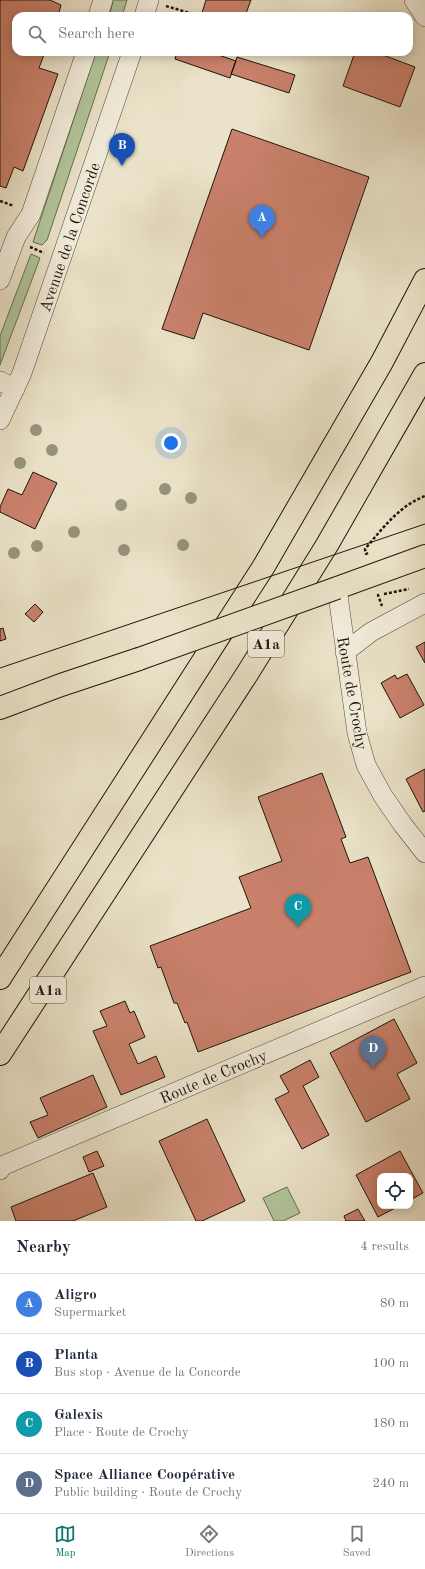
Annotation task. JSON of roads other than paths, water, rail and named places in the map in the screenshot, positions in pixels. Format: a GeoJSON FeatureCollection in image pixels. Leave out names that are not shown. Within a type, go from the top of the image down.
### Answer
{"type":"FeatureCollection","features":[{"type":"Feature","properties":{"kind":"main road","name":"A1a"},"geometry":{"type":"LineString","coordinates":[[0,978],[264,566],[367,389],[425,280]]}},
{"type":"Feature","properties":{"kind":"main road","name":"A1a"},"geometry":{"type":"LineString","coordinates":[[0,1054],[96,909],[328,545],[425,374]]}},
{"type":"Feature","properties":{"kind":"main road"},"geometry":{"type":"LineString","coordinates":[[0,708],[425,556]]}},
{"type":"Feature","properties":{"kind":"main road","name":"A1a"},"geometry":{"type":"LineString","coordinates":[[0,1071],[96,909]]}},
{"type":"Feature","properties":{"kind":"street"},"geometry":{"type":"LineString","coordinates":[[99,12],[103,0]]}},
{"type":"Feature","properties":{"kind":"street"},"geometry":{"type":"LineString","coordinates":[[414,0],[425,18]]}},
{"type":"Feature","properties":{"kind":"street"},"geometry":{"type":"LineString","coordinates":[[148,12],[158,3]]}},
{"type":"Feature","properties":{"kind":"street"},"geometry":{"type":"LineString","coordinates":[[0,280],[16,237],[31,214],[85,56]]}},
{"type":"Feature","properties":{"kind":"street","name":"Avenue de la Concorde"},"geometry":{"type":"LineString","coordinates":[[0,420],[7,385],[25,366],[131,56]]}},
{"type":"Feature","properties":{"kind":"street","name":"Route de Crochy"},"geometry":{"type":"LineString","coordinates":[[337,588],[357,733],[366,765],[387,802],[425,852]]}},
{"type":"Feature","properties":{"kind":"street"},"geometry":{"type":"LineString","coordinates":[[346,652],[371,632],[425,602]]}},
{"type":"Feature","properties":{"kind":"street","name":"Route de Crochy"},"geometry":{"type":"LineString","coordinates":[[1,1168],[425,986]]}},
{"type":"Feature","properties":{"kind":"tram line"},"geometry":{"type":"LineString","coordinates":[[0,668],[425,524]]}},
{"type":"Feature","properties":{"kind":"place","name":"Planta"},"geometry":{"type":"Point","coordinates":[122,166]}},
{"type":"Feature","properties":{"kind":"place","name":"Aligro"},"geometry":{"type":"Point","coordinates":[262,238]}},
{"type":"Feature","properties":{"kind":"place","name":"Galexis"},"geometry":{"type":"Point","coordinates":[298,927]}},
{"type":"Feature","properties":{"kind":"place","name":"Space Alliance Coopérative"},"geometry":{"type":"Point","coordinates":[373,1069]}}]}
